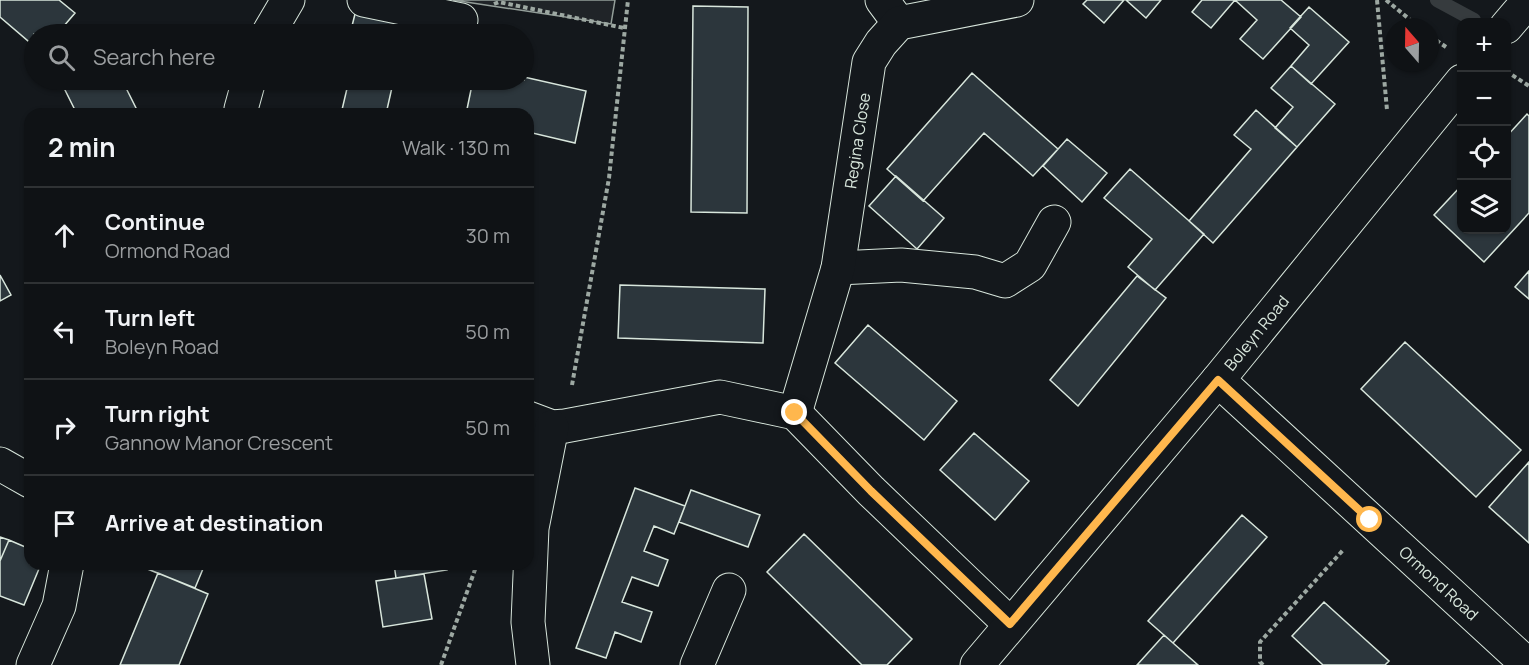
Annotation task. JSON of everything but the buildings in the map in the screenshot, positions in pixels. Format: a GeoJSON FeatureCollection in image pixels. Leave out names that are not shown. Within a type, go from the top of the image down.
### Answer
{"type":"FeatureCollection","features":[{"type":"Feature","properties":{"kind":"street"},"geometry":{"type":"LineString","coordinates":[[274,24],[288,0]]}},
{"type":"Feature","properties":{"kind":"street"},"geometry":{"type":"LineString","coordinates":[[364,0],[461,20]]}},
{"type":"Feature","properties":{"kind":"street","name":"Regina Close"},"geometry":{"type":"LineString","coordinates":[[795,413],[838,267],[869,62],[881,43],[890,11],[1012,3],[1017,0]]}},
{"type":"Feature","properties":{"kind":"street"},"geometry":{"type":"LineString","coordinates":[[1511,21],[1529,0]]}},
{"type":"Feature","properties":{"kind":"street","name":"Boleyn Road"},"geometry":{"type":"LineString","coordinates":[[976,665],[1218,380],[1457,86]]}},
{"type":"Feature","properties":{"kind":"street"},"geometry":{"type":"LineString","coordinates":[[241,108],[246,90]]}},
{"type":"Feature","properties":{"kind":"street"},"geometry":{"type":"LineString","coordinates":[[838,267],[912,266],[975,272],[1005,281],[1030,265],[1054,222]]}},
{"type":"Feature","properties":{"kind":"street","name":"Ormond Road"},"geometry":{"type":"LineString","coordinates":[[1218,380],[1528,665]]}},
{"type":"Feature","properties":{"kind":"street"},"geometry":{"type":"LineString","coordinates":[[534,515],[548,424],[720,397],[795,413],[871,491],[1010,624]]}},
{"type":"Feature","properties":{"kind":"street"},"geometry":{"type":"LineString","coordinates":[[0,464],[24,478]]}},
{"type":"Feature","properties":{"kind":"street"},"geometry":{"type":"LineString","coordinates":[[33,665],[59,606],[66,570]]}},
{"type":"Feature","properties":{"kind":"street"},"geometry":{"type":"LineString","coordinates":[[530,570],[528,622],[533,665]]}},
{"type":"Feature","properties":{"kind":"street"},"geometry":{"type":"LineString","coordinates":[[698,665],[729,590]]}},
{"type":"Feature","properties":{"kind":"path"},"geometry":{"type":"LineString","coordinates":[[548,424],[609,178],[628,0]]}},
{"type":"Feature","properties":{"kind":"path"},"geometry":{"type":"LineString","coordinates":[[1377,0],[1392,166]]}},
{"type":"Feature","properties":{"kind":"path"},"geometry":{"type":"LineString","coordinates":[[1386,0],[1408,18]]}},
{"type":"Feature","properties":{"kind":"path"},"geometry":{"type":"LineString","coordinates":[[461,20],[499,2],[625,28]]}},
{"type":"Feature","properties":{"kind":"path"},"geometry":{"type":"LineString","coordinates":[[1508,72],[1529,86]]}},
{"type":"Feature","properties":{"kind":"path"},"geometry":{"type":"LineString","coordinates":[[1263,665],[1260,662],[1260,642],[1370,520]]}},
{"type":"Feature","properties":{"kind":"path"},"geometry":{"type":"LineString","coordinates":[[441,665],[475,570]]}},
{"type":"Feature","properties":{"kind":"shaded area"},"geometry":{"type":"Polygon","coordinates":[[[453,0],[615,0],[611,24],[453,0]]]}},
{"type":"Feature","properties":{"kind":"waterway"},"geometry":{"type":"LineString","coordinates":[[1437,0],[1470,18]]}},
{"type":"Feature","properties":{"kind":"route"},"geometry":{"type":"LineString","coordinates":[[795,413],[871,491],[1010,624],[1218,380],[1370,520]]}}]}
